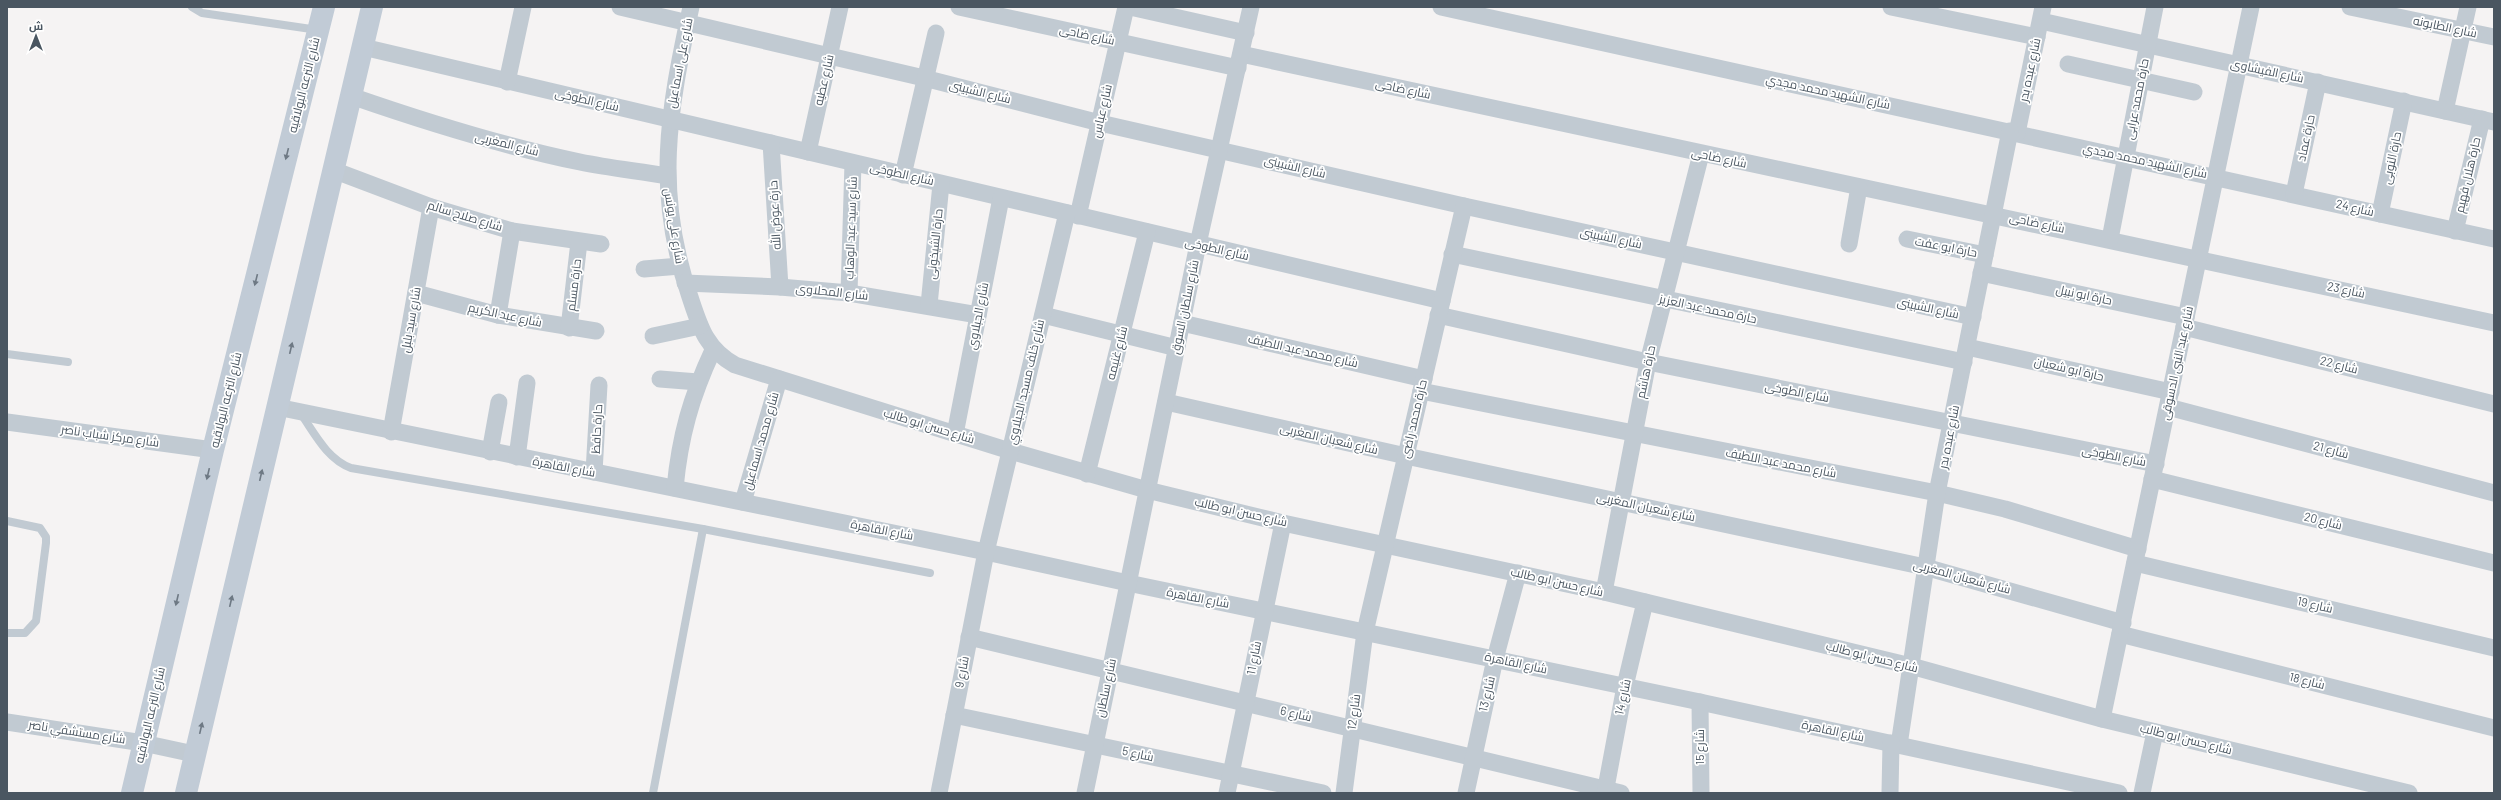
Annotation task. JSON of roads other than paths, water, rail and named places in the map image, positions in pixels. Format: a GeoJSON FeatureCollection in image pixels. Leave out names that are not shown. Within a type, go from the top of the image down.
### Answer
{"type":"FeatureCollection","features":[{"type":"Feature","properties":{"kind":"street","name":"شارع الترعه البولاقيه"},"geometry":{"type":"LineString","coordinates":[[132,793],[213,450],[324,7]]}},
{"type":"Feature","properties":{"kind":"street"},"geometry":{"type":"LineString","coordinates":[[186,793],[372,7]]}},
{"type":"Feature","properties":{"kind":"street"},"geometry":{"type":"LineString","coordinates":[[507,82],[523,7]]}},
{"type":"Feature","properties":{"kind":"street","name":"شارع الشبينى"},"geometry":{"type":"LineString","coordinates":[[620,7],[689,15],[830,56],[924,78],[1100,123],[1464,206],[1973,317]]}},
{"type":"Feature","properties":{"kind":"street","name":"شارع عطيه"},"geometry":{"type":"LineString","coordinates":[[808,152],[840,7]]}},
{"type":"Feature","properties":{"kind":"street","name":"شارع ضاحى"},"geometry":{"type":"LineString","coordinates":[[959,7],[1118,42],[1239,61],[1701,154],[2199,258]]}},
{"type":"Feature","properties":{"kind":"street","name":"شارع عباس"},"geometry":{"type":"LineString","coordinates":[[1073,214],[1100,123],[1126,7]]}},
{"type":"Feature","properties":{"kind":"street"},"geometry":{"type":"LineString","coordinates":[[1130,7],[1246,33]]}},
{"type":"Feature","properties":{"kind":"street","name":"شارع سلطان السوق"},"geometry":{"type":"LineString","coordinates":[[1128,583],[1198,244],[1251,7]]}},
{"type":"Feature","properties":{"kind":"street","name":"شارع الشهيد محمد مجدي"},"geometry":{"type":"LineString","coordinates":[[1441,7],[1504,14],[2013,132],[2216,177]]}},
{"type":"Feature","properties":{"kind":"street","name":"شارع الفيشاوى"},"geometry":{"type":"LineString","coordinates":[[1891,7],[2040,22],[2147,44],[2488,120]]}},
{"type":"Feature","properties":{"kind":"street","name":"حارة محمد عرابى"},"geometry":{"type":"LineString","coordinates":[[2110,239],[2155,7]]}},
{"type":"Feature","properties":{"kind":"street","name":"شارع عبد النبى الدسوقى"},"geometry":{"type":"LineString","coordinates":[[2102,719],[2251,7]]}},
{"type":"Feature","properties":{"kind":"street","name":"شارع الطابونه"},"geometry":{"type":"LineString","coordinates":[[2350,7],[2390,11],[2463,31],[2494,37]]}},
{"type":"Feature","properties":{"kind":"street"},"geometry":{"type":"LineString","coordinates":[[2445,111],[2468,7]]}},
{"type":"Feature","properties":{"kind":"street","name":"شارع على اسماعيل"},"geometry":{"type":"LineString","coordinates":[[669,120],[689,15]]}},
{"type":"Feature","properties":{"kind":"street","name":"شارع عبده بدر"},"geometry":{"type":"LineString","coordinates":[[1890,793],[1895,744],[1911,666],[1937,493],[1993,214],[2040,22]]}},
{"type":"Feature","properties":{"kind":"street"},"geometry":{"type":"LineString","coordinates":[[903,175],[924,78],[936,32]]}},
{"type":"Feature","properties":{"kind":"street","name":"شارع الطوخى"},"geometry":{"type":"LineString","coordinates":[[363,47],[1198,244],[1648,362],[1952,423],[2154,472]]}},
{"type":"Feature","properties":{"kind":"street"},"geometry":{"type":"LineString","coordinates":[[2068,64],[2194,92]]}},
{"type":"Feature","properties":{"kind":"street","name":"حارة عماد"},"geometry":{"type":"LineString","coordinates":[[2294,194],[2318,82]]}},
{"type":"Feature","properties":{"kind":"street","name":"شارع المغربى"},"geometry":{"type":"LineString","coordinates":[[351,96],[426,122],[502,144],[580,162],[667,176]]}},
{"type":"Feature","properties":{"kind":"street","name":"حارة النوبى"},"geometry":{"type":"LineString","coordinates":[[2380,214],[2404,101]]}},
{"type":"Feature","properties":{"kind":"street","name":"شارع على يونس"},"geometry":{"type":"LineString","coordinates":[[669,120],[667,176],[670,212],[680,266],[700,326],[713,350]]}},
{"type":"Feature","properties":{"kind":"street","name":"حارة هلال فهيم"},"geometry":{"type":"LineString","coordinates":[[2455,231],[2488,120]]}},
{"type":"Feature","properties":{"kind":"street","name":"حارة عوض الله"},"geometry":{"type":"LineString","coordinates":[[771,144],[780,287]]}},
{"type":"Feature","properties":{"kind":"street","name":"حارة هاشم"},"geometry":{"type":"LineString","coordinates":[[1604,592],[1633,433],[1648,362],[1674,252],[1701,154]]}},
{"type":"Feature","properties":{"kind":"street","name":"شارع سيد عبد الوهاب"},"geometry":{"type":"LineString","coordinates":[[849,293],[853,163]]}},
{"type":"Feature","properties":{"kind":"street","name":"شارع صلاح سالم"},"geometry":{"type":"LineString","coordinates":[[333,170],[431,207],[512,231],[579,242],[601,244]]}},
{"type":"Feature","properties":{"kind":"street","name":"شارع 24"},"geometry":{"type":"LineString","coordinates":[[2216,177],[2494,239]]}},
{"type":"Feature","properties":{"kind":"street","name":"حارة الشيخونى"},"geometry":{"type":"LineString","coordinates":[[929,305],[941,184]]}},
{"type":"Feature","properties":{"kind":"street"},"geometry":{"type":"LineString","coordinates":[[1849,244],[1859,187]]}},
{"type":"Feature","properties":{"kind":"street","name":"شارع الجبلاوي"},"geometry":{"type":"LineString","coordinates":[[955,434],[1001,198]]}},
{"type":"Feature","properties":{"kind":"street","name":"حارة محمد راضى"},"geometry":{"type":"LineString","coordinates":[[1365,632],[1464,206]]}},
{"type":"Feature","properties":{"kind":"street","name":"شارع سيد بلبل"},"geometry":{"type":"LineString","coordinates":[[390,432],[431,207]]}},
{"type":"Feature","properties":{"kind":"street","name":"شارع خلف مسجد الجبلاوي"},"geometry":{"type":"LineString","coordinates":[[986,552],[1043,315],[1073,214]]}},
{"type":"Feature","properties":{"kind":"street"},"geometry":{"type":"LineString","coordinates":[[498,315],[512,231]]}},
{"type":"Feature","properties":{"kind":"street","name":"شارع غنيمه"},"geometry":{"type":"LineString","coordinates":[[1087,474],[1147,232]]}},
{"type":"Feature","properties":{"kind":"street","name":"حارة ابو عفت"},"geometry":{"type":"LineString","coordinates":[[1907,239],[1985,255]]}},
{"type":"Feature","properties":{"kind":"street","name":"حارة مسلم"},"geometry":{"type":"LineString","coordinates":[[568,328],[579,242]]}},
{"type":"Feature","properties":{"kind":"street","name":"حارة محمد عبد العزيز"},"geometry":{"type":"LineString","coordinates":[[1452,254],[1663,300],[1965,354]]}},
{"type":"Feature","properties":{"kind":"street","name":"شارع 23"},"geometry":{"type":"LineString","coordinates":[[2199,258],[2494,323]]}},
{"type":"Feature","properties":{"kind":"street"},"geometry":{"type":"LineString","coordinates":[[644,269],[680,266]]}},
{"type":"Feature","properties":{"kind":"street","name":"حارة ابو نبيل"},"geometry":{"type":"LineString","coordinates":[[1981,273],[2185,322]]}},
{"type":"Feature","properties":{"kind":"street","name":"شارع المحلاوى"},"geometry":{"type":"LineString","coordinates":[[685,283],[780,287],[849,293],[929,305],[978,315]]}},
{"type":"Feature","properties":{"kind":"street","name":"شارع عبد الكريم"},"geometry":{"type":"LineString","coordinates":[[416,293],[498,315],[568,328],[596,331]]}},
{"type":"Feature","properties":{"kind":"street"},"geometry":{"type":"LineString","coordinates":[[1043,315],[1177,348]]}},
{"type":"Feature","properties":{"kind":"street","name":"شارع محمد عبد اللطيف"},"geometry":{"type":"LineString","coordinates":[[1182,322],[1422,385],[1633,433],[1937,493],[2012,512],[2137,556]]}},
{"type":"Feature","properties":{"kind":"street","name":"شارع 22"},"geometry":{"type":"LineString","coordinates":[[2185,322],[2494,404]]}},
{"type":"Feature","properties":{"kind":"street"},"geometry":{"type":"LineString","coordinates":[[653,336],[700,326]]}},
{"type":"Feature","properties":{"kind":"street"},"geometry":{"type":"LineString","coordinates":[[675,488],[678,452],[686,417],[698,382],[713,350]]}},
{"type":"Feature","properties":{"kind":"street","name":"شارع حسن ابو طالب"},"geometry":{"type":"LineString","coordinates":[[713,350],[735,365],[1010,451],[1147,490],[1282,523],[1386,544],[1604,592],[1911,666],[2102,719],[2409,793]]}},
{"type":"Feature","properties":{"kind":"street","name":"حارة ابو شعبان"},"geometry":{"type":"LineString","coordinates":[[1965,354],[2169,400]]}},
{"type":"Feature","properties":{"kind":"street"},"geometry":{"type":"LineString","coordinates":[[660,379],[698,382]]}},
{"type":"Feature","properties":{"kind":"street","name":"شارع محمد اسماعيل"},"geometry":{"type":"LineString","coordinates":[[743,502],[779,379]]}},
{"type":"Feature","properties":{"kind":"street"},"geometry":{"type":"LineString","coordinates":[[517,457],[526,383]]}},
{"type":"Feature","properties":{"kind":"street","name":"حارة حافظ"},"geometry":{"type":"LineString","coordinates":[[594,472],[599,385]]}},
{"type":"Feature","properties":{"kind":"street","name":"شارع 21"},"geometry":{"type":"LineString","coordinates":[[2169,400],[2494,493]]}},
{"type":"Feature","properties":{"kind":"street"},"geometry":{"type":"LineString","coordinates":[[490,452],[499,402]]}},
{"type":"Feature","properties":{"kind":"street","name":"شارع شعبان المغربى"},"geometry":{"type":"LineString","coordinates":[[1166,402],[1406,456],[1925,567],[2122,629]]}},
{"type":"Feature","properties":{"kind":"street","name":"شارع القاهرة"},"geometry":{"type":"LineString","coordinates":[[277,407],[390,432],[675,488],[986,552],[1625,686],[2119,793]]}},
{"type":"Feature","properties":{"kind":"street","name":"شارع مركز شباب ناصر"},"geometry":{"type":"LineString","coordinates":[[7,422],[213,450]]}},
{"type":"Feature","properties":{"kind":"street","name":"شارع 20"},"geometry":{"type":"LineString","coordinates":[[2154,472],[2494,563]]}},
{"type":"Feature","properties":{"kind":"street","name":"شارع 11"},"geometry":{"type":"LineString","coordinates":[[1227,793],[1282,523]]}},
{"type":"Feature","properties":{"kind":"street","name":"شارع 9"},"geometry":{"type":"LineString","coordinates":[[939,793],[986,552]]}},
{"type":"Feature","properties":{"kind":"street","name":"شارع 19"},"geometry":{"type":"LineString","coordinates":[[2137,556],[2494,648]]}},
{"type":"Feature","properties":{"kind":"street","name":"شارع 13"},"geometry":{"type":"LineString","coordinates":[[1466,793],[1495,659],[1518,573]]}},
{"type":"Feature","properties":{"kind":"street","name":"شارع سلطان"},"geometry":{"type":"LineString","coordinates":[[1085,793],[1128,583]]}},
{"type":"Feature","properties":{"kind":"street","name":"شارع 14"},"geometry":{"type":"LineString","coordinates":[[1610,792],[1625,686],[1645,602]]}},
{"type":"Feature","properties":{"kind":"street","name":"شارع 18"},"geometry":{"type":"LineString","coordinates":[[2122,629],[2494,728]]}},
{"type":"Feature","properties":{"kind":"street","name":"شارع 12"},"geometry":{"type":"LineString","coordinates":[[1344,793],[1365,632]]}},
{"type":"Feature","properties":{"kind":"street","name":"شارع 6"},"geometry":{"type":"LineString","coordinates":[[969,637],[1352,727],[1610,792]]}},
{"type":"Feature","properties":{"kind":"street","name":"شارع 15"},"geometry":{"type":"LineString","coordinates":[[1700,702],[1701,793]]}},
{"type":"Feature","properties":{"kind":"street","name":"شارع 5"},"geometry":{"type":"LineString","coordinates":[[954,715],[1323,793]]}},
{"type":"Feature","properties":{"kind":"street","name":"شارع مستشفي ناصر"},"geometry":{"type":"LineString","coordinates":[[7,722],[143,743],[194,754]]}},
{"type":"Feature","properties":{"kind":"street"},"geometry":{"type":"LineString","coordinates":[[2142,793],[2155,732]]}},
{"type":"Feature","properties":{"kind":"lane"},"geometry":{"type":"LineString","coordinates":[[192,7],[202,13],[318,30]]}},
{"type":"Feature","properties":{"kind":"lane"},"geometry":{"type":"LineString","coordinates":[[7,354],[68,362]]}},
{"type":"Feature","properties":{"kind":"lane"},"geometry":{"type":"LineString","coordinates":[[300,412],[327,452],[342,464],[351,468],[703,529],[930,573]]}},
{"type":"Feature","properties":{"kind":"lane"},"geometry":{"type":"LineString","coordinates":[[7,521],[40,528],[46,537],[46,543],[36,621],[25,633],[7,633]]}},
{"type":"Feature","properties":{"kind":"lane"},"geometry":{"type":"LineString","coordinates":[[654,793],[703,529]]}}]}
